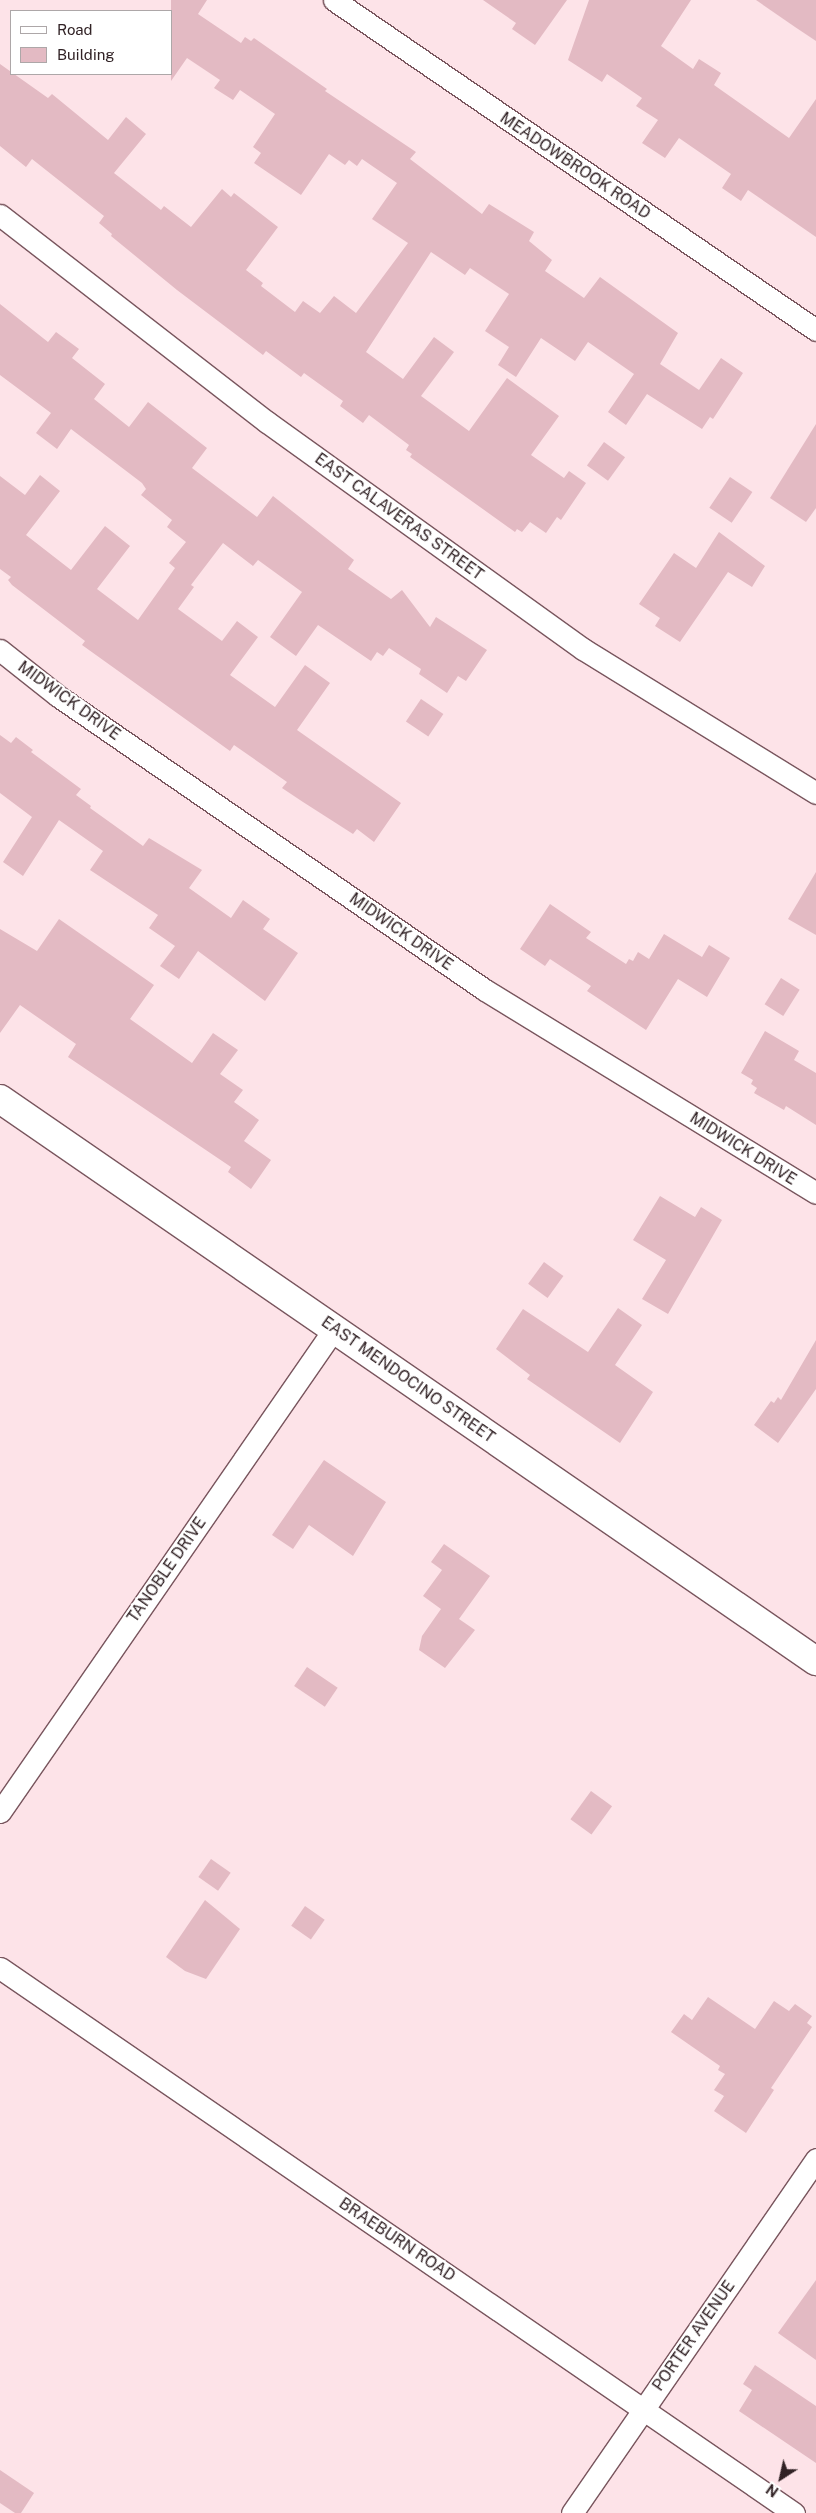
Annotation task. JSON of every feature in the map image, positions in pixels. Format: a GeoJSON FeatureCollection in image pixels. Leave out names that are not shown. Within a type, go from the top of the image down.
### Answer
{"type":"FeatureCollection","features":[{"type":"Feature","properties":{"kind":"street","name":"MEADOWBROOK ROAD"},"geometry":{"type":"LineString","coordinates":[[334,0],[816,330]]}},
{"type":"Feature","properties":{"kind":"street","name":"EAST CALAVERAS STREET"},"geometry":{"type":"LineString","coordinates":[[0,215],[267,422],[583,650],[816,793]]}},
{"type":"Feature","properties":{"kind":"street","name":"MIDWICK DRIVE"},"geometry":{"type":"LineString","coordinates":[[0,650],[58,696],[486,990],[816,1193]]}},
{"type":"Feature","properties":{"kind":"street","name":"EAST MENDOCINO STREET"},"geometry":{"type":"LineString","coordinates":[[0,1099],[816,1661]]}},
{"type":"Feature","properties":{"kind":"street","name":"TANOBLE DRIVE"},"geometry":{"type":"LineString","coordinates":[[0,1812],[334,1329]]}},
{"type":"Feature","properties":{"kind":"street","name":"BRAEBURN ROAD"},"geometry":{"type":"LineString","coordinates":[[0,1968],[794,2513]]}},
{"type":"Feature","properties":{"kind":"street","name":"PORTER AVENUE"},"geometry":{"type":"LineString","coordinates":[[572,2513],[816,2159]]}},
{"type":"Feature","properties":{"kind":"building"},"geometry":{"type":"Polygon","coordinates":[[[171,0],[207,0],[198,14],[241,43],[245,37],[251,41],[254,38],[327,89],[325,91],[416,152],[410,159],[482,214],[489,204],[534,232],[529,241],[552,260],[545,271],[584,298],[600,277],[678,333],[660,364],[699,390],[721,358],[743,373],[713,419],[710,417],[702,429],[647,394],[626,425],[608,412],[634,374],[588,342],[575,361],[541,338],[516,377],[498,365],[509,347],[485,331],[509,294],[470,268],[465,275],[431,252],[366,352],[403,379],[434,337],[454,352],[421,396],[469,431],[507,378],[559,416],[531,455],[564,478],[569,471],[586,483],[561,520],[557,517],[546,533],[530,522],[522,532],[517,529],[515,532],[410,457],[412,454],[406,450],[409,445],[369,415],[363,423],[340,406],[343,401],[304,373],[301,377],[266,351],[263,355],[177,290],[111,236],[112,234],[99,223],[104,216],[32,159],[26,167],[0,146],[0,64],[10,71],[10,75],[16,75],[48,98],[52,94],[108,140],[126,117],[146,134],[114,173],[161,210],[164,206],[191,227],[222,189],[231,197],[234,193],[278,227],[246,270],[263,283],[261,286],[295,312],[303,301],[320,313],[334,296],[356,313],[408,243],[372,219],[397,183],[362,159],[357,166],[349,160],[345,165],[329,154],[301,195],[254,163],[261,153],[253,147],[275,114],[240,90],[233,100],[214,88],[220,80],[187,58],[171,81],[171,0]]]}},
{"type":"Feature","properties":{"kind":"building"},"geometry":{"type":"Polygon","coordinates":[[[483,0],[567,0],[535,45],[512,29],[516,23],[483,0]]]}},
{"type":"Feature","properties":{"kind":"building"},"geometry":{"type":"Polygon","coordinates":[[[589,0],[691,0],[661,46],[693,69],[699,59],[721,73],[714,85],[789,138],[816,99],[816,237],[748,190],[741,201],[722,188],[731,174],[679,138],[665,158],[642,143],[658,120],[636,106],[642,98],[607,74],[602,82],[568,60],[589,0]]]}},
{"type":"Feature","properties":{"kind":"building"},"geometry":{"type":"Polygon","coordinates":[[[756,0],[816,0],[816,41],[795,27],[756,0]]]}},
{"type":"Feature","properties":{"kind":"building"},"geometry":{"type":"Polygon","coordinates":[[[0,304],[48,342],[56,332],[79,349],[72,358],[105,384],[94,399],[129,427],[148,402],[207,448],[192,468],[257,517],[273,496],[354,560],[348,569],[391,599],[402,590],[430,627],[436,617],[487,650],[466,681],[458,676],[447,693],[419,674],[421,669],[389,648],[383,656],[377,652],[371,661],[318,625],[296,656],[270,637],[302,592],[258,560],[253,566],[223,543],[191,585],[194,587],[178,609],[222,641],[237,621],[258,637],[230,675],[275,707],[305,665],[330,683],[297,730],[401,803],[374,842],[357,829],[353,834],[282,788],[287,782],[234,745],[230,751],[82,645],[85,641],[12,585],[8,580],[11,577],[0,569],[0,476],[25,495],[40,475],[60,491],[26,535],[71,570],[105,526],[130,546],[97,589],[138,620],[175,568],[169,563],[186,542],[167,527],[172,520],[141,495],[146,489],[142,483],[71,429],[57,449],[36,433],[51,413],[0,375],[0,304]]]}},
{"type":"Feature","properties":{"kind":"building"},"geometry":{"type":"Polygon","coordinates":[[[816,424],[816,508],[806,522],[770,498],[816,424]]]}},
{"type":"Feature","properties":{"kind":"building"},"geometry":{"type":"Polygon","coordinates":[[[604,442],[625,457],[608,481],[587,465],[604,442]]]}},
{"type":"Feature","properties":{"kind":"building"},"geometry":{"type":"Polygon","coordinates":[[[730,477],[752,492],[732,523],[709,508],[730,477]]]}},
{"type":"Feature","properties":{"kind":"building"},"geometry":{"type":"Polygon","coordinates":[[[719,532],[765,566],[752,587],[728,572],[680,642],[655,626],[660,618],[639,604],[674,553],[696,568],[719,532]]]}},
{"type":"Feature","properties":{"kind":"building"},"geometry":{"type":"Polygon","coordinates":[[[421,699],[443,714],[428,736],[406,721],[421,699]]]}},
{"type":"Feature","properties":{"kind":"building"},"geometry":{"type":"Polygon","coordinates":[[[0,735],[11,743],[16,737],[33,750],[31,752],[81,789],[76,795],[91,806],[90,808],[143,846],[149,838],[202,870],[189,888],[231,918],[243,900],[270,919],[263,929],[298,953],[265,1001],[198,951],[179,979],[160,966],[175,946],[149,928],[158,915],[90,870],[103,851],[59,820],[23,876],[3,862],[32,817],[0,793],[0,735]]]}},
{"type":"Feature","properties":{"kind":"building"},"geometry":{"type":"Polygon","coordinates":[[[816,872],[816,935],[788,919],[816,872]]]}},
{"type":"Feature","properties":{"kind":"building"},"geometry":{"type":"Polygon","coordinates":[[[550,904],[591,932],[586,938],[626,964],[629,959],[633,961],[638,952],[649,959],[664,934],[702,957],[709,945],[730,958],[707,997],[678,979],[646,1030],[587,991],[591,986],[550,959],[545,966],[520,949],[550,904]]]}},
{"type":"Feature","properties":{"kind":"building"},"geometry":{"type":"Polygon","coordinates":[[[59,919],[154,985],[130,1019],[192,1063],[213,1033],[238,1050],[220,1074],[243,1090],[234,1102],[259,1120],[244,1141],[271,1160],[251,1189],[228,1172],[231,1167],[68,1057],[76,1044],[20,1005],[0,1033],[0,929],[37,951],[59,919]]]}},
{"type":"Feature","properties":{"kind":"building"},"geometry":{"type":"Polygon","coordinates":[[[781,978],[800,990],[783,1016],[765,1004],[781,978]]]}},
{"type":"Feature","properties":{"kind":"building"},"geometry":{"type":"Polygon","coordinates":[[[765,1031],[799,1051],[794,1060],[816,1073],[816,1125],[786,1106],[784,1110],[754,1093],[757,1088],[751,1084],[753,1080],[741,1073],[765,1031]]]}},
{"type":"Feature","properties":{"kind":"building"},"geometry":{"type":"Polygon","coordinates":[[[660,1196],[695,1217],[701,1207],[722,1220],[668,1314],[642,1299],[666,1260],[633,1240],[660,1196]]]}},
{"type":"Feature","properties":{"kind":"building"},"geometry":{"type":"Polygon","coordinates":[[[544,1262],[563,1276],[548,1298],[528,1284],[544,1262]]]}},
{"type":"Feature","properties":{"kind":"building"},"geometry":{"type":"Polygon","coordinates":[[[618,1308],[642,1325],[615,1365],[653,1392],[620,1443],[527,1379],[530,1375],[496,1349],[523,1309],[588,1352],[618,1308]]]}},
{"type":"Feature","properties":{"kind":"building"},"geometry":{"type":"Polygon","coordinates":[[[816,1340],[816,1389],[778,1443],[754,1425],[771,1401],[774,1403],[778,1397],[781,1400],[816,1340]]]}},
{"type":"Feature","properties":{"kind":"building"},"geometry":{"type":"Polygon","coordinates":[[[324,1460],[386,1502],[353,1556],[309,1525],[293,1549],[272,1535],[324,1460]]]}},
{"type":"Feature","properties":{"kind":"building"},"geometry":{"type":"Polygon","coordinates":[[[444,1544],[490,1576],[459,1619],[475,1630],[445,1668],[419,1650],[422,1636],[441,1609],[423,1596],[442,1570],[431,1562],[444,1544]]]}},
{"type":"Feature","properties":{"kind":"building"},"geometry":{"type":"Polygon","coordinates":[[[307,1667],[338,1688],[325,1707],[294,1686],[307,1667]]]}},
{"type":"Feature","properties":{"kind":"building"},"geometry":{"type":"Polygon","coordinates":[[[591,1791],[612,1806],[591,1835],[570,1819],[591,1791]]]}},
{"type":"Feature","properties":{"kind":"building"},"geometry":{"type":"Polygon","coordinates":[[[211,1859],[231,1873],[218,1891],[198,1877],[211,1859]]]}},
{"type":"Feature","properties":{"kind":"building"},"geometry":{"type":"Polygon","coordinates":[[[205,1900],[240,1929],[206,1979],[185,1971],[166,1957],[205,1900]]]}},
{"type":"Feature","properties":{"kind":"building"},"geometry":{"type":"Polygon","coordinates":[[[305,1906],[325,1920],[311,1939],[291,1926],[305,1906]]]}},
{"type":"Feature","properties":{"kind":"building"},"geometry":{"type":"Polygon","coordinates":[[[708,1997],[755,2029],[774,2001],[789,2011],[795,2004],[812,2016],[807,2023],[812,2027],[771,2088],[774,2090],[746,2133],[714,2111],[724,2096],[714,2090],[725,2074],[718,2070],[720,2066],[671,2032],[684,2014],[692,2020],[708,1997]]]}},
{"type":"Feature","properties":{"kind":"building"},"geometry":{"type":"Polygon","coordinates":[[[816,2280],[816,2360],[778,2333],[816,2280]]]}},
{"type":"Feature","properties":{"kind":"building"},"geometry":{"type":"Polygon","coordinates":[[[755,2365],[816,2406],[816,2463],[739,2411],[752,2390],[743,2384],[755,2365]]]}},
{"type":"Feature","properties":{"kind":"building"},"geometry":{"type":"Polygon","coordinates":[[[0,2470],[34,2493],[21,2513],[15,2513],[0,2503],[0,2470]]]}}]}
